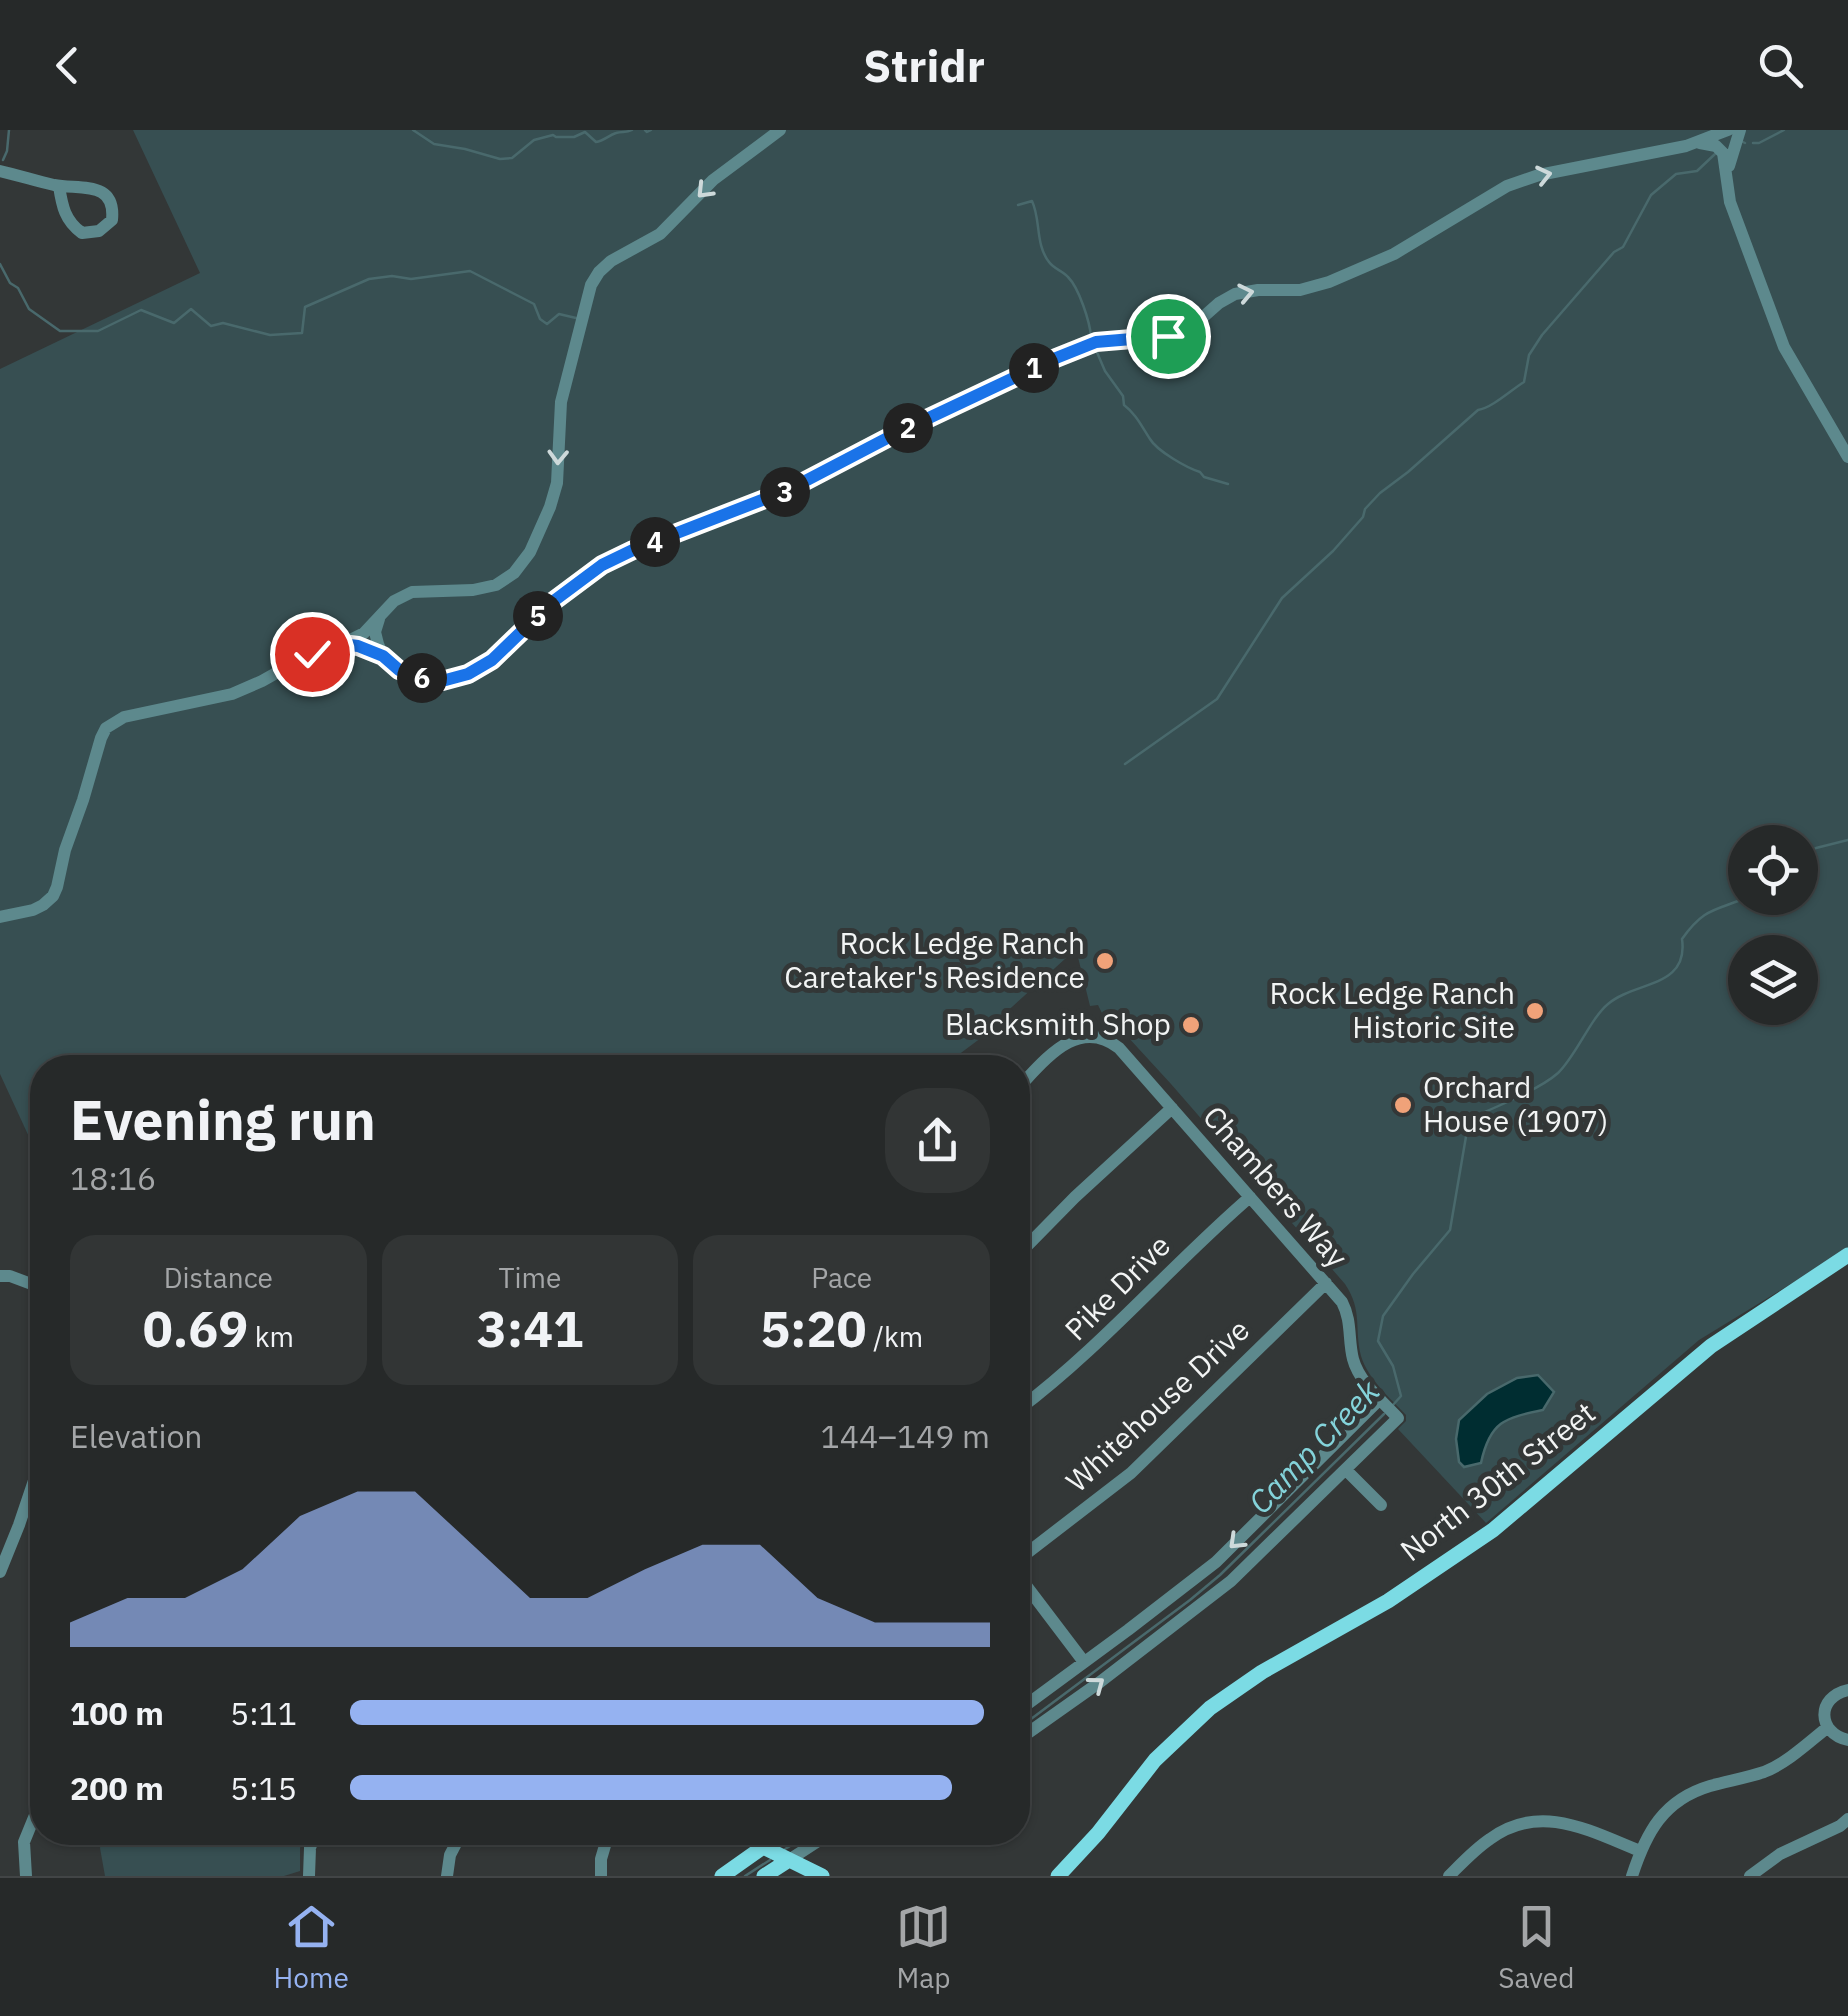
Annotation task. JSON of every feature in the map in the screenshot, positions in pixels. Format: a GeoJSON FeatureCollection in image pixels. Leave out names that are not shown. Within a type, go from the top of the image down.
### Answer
{"type":"FeatureCollection","features":[{"type":"Feature","properties":{"kind":"main road","name":"North 30th Street"},"geometry":{"type":"LineString","coordinates":[[1058,1876],[1098,1833],[1155,1760],[1210,1708],[1262,1672],[1388,1601],[1493,1530],[1692,1360],[1848,1256]]}},
{"type":"Feature","properties":{"kind":"main road"},"geometry":{"type":"LineString","coordinates":[[722,1876],[763,1847],[822,1876]]}},
{"type":"Feature","properties":{"kind":"main road"},"geometry":{"type":"LineString","coordinates":[[764,1876],[789,1860]]}},
{"type":"Feature","properties":{"kind":"street"},"geometry":{"type":"LineString","coordinates":[[0,917],[32,910],[52,896],[102,738],[113,722],[232,694],[262,682],[301,659],[364,632],[394,601],[412,592],[473,590],[496,585],[514,573],[530,552],[557,483],[562,402],[591,285],[611,261],[660,234],[713,180],[780,130]]}},
{"type":"Feature","properties":{"kind":"street"},"geometry":{"type":"LineString","coordinates":[[342,644],[383,656],[399,670],[420,677],[442,681],[468,674],[492,660],[551,603],[602,565],[788,490],[1056,358],[1096,342],[1168,336],[1193,326],[1235,294],[1300,290],[1328,282],[1394,254],[1508,186],[1539,175],[1697,143],[1728,130]]}},
{"type":"Feature","properties":{"kind":"street"},"geometry":{"type":"LineString","coordinates":[[1726,170],[1740,130]]}},
{"type":"Feature","properties":{"kind":"street"},"geometry":{"type":"LineString","coordinates":[[1697,143],[1713,144],[1720,149],[1734,216],[1784,347],[1848,457]]}},
{"type":"Feature","properties":{"kind":"street"},"geometry":{"type":"LineString","coordinates":[[0,171],[102,193],[110,202],[112,220],[98,231],[82,234],[62,208],[59,186]]}},
{"type":"Feature","properties":{"kind":"street"},"geometry":{"type":"LineString","coordinates":[[379,619],[376,632],[383,656]]}},
{"type":"Feature","properties":{"kind":"street","name":"Chambers Way"},"geometry":{"type":"LineString","coordinates":[[1030,1076],[1056,1050],[1092,1029],[1119,1048],[1326,1282],[1346,1310],[1357,1369],[1398,1418],[1346,1470]]}},
{"type":"Feature","properties":{"kind":"street"},"geometry":{"type":"LineString","coordinates":[[1030,1243],[1172,1108]]}},
{"type":"Feature","properties":{"kind":"street","name":"Pike Drive"},"geometry":{"type":"LineString","coordinates":[[1030,1401],[1072,1368],[1250,1197]]}},
{"type":"Feature","properties":{"kind":"street"},"geometry":{"type":"LineString","coordinates":[[0,1276],[30,1284]]}},
{"type":"Feature","properties":{"kind":"street","name":"Whitehouse Drive"},"geometry":{"type":"LineString","coordinates":[[1030,1551],[1131,1473],[1326,1282]]}},
{"type":"Feature","properties":{"kind":"street"},"geometry":{"type":"LineString","coordinates":[[1030,1702],[1216,1562],[1380,1399]]}},
{"type":"Feature","properties":{"kind":"street"},"geometry":{"type":"LineString","coordinates":[[1030,1732],[1210,1598],[1346,1470],[1382,1505]]}},
{"type":"Feature","properties":{"kind":"street"},"geometry":{"type":"LineString","coordinates":[[0,1572],[30,1492]]}},
{"type":"Feature","properties":{"kind":"street"},"geometry":{"type":"LineString","coordinates":[[1030,1591],[1084,1662]]}},
{"type":"Feature","properties":{"kind":"street"},"geometry":{"type":"LineString","coordinates":[[1848,1690],[1827,1703],[1824,1714],[1834,1736],[1848,1740]]}},
{"type":"Feature","properties":{"kind":"street"},"geometry":{"type":"LineString","coordinates":[[1632,1876],[1654,1825],[1677,1802],[1696,1791],[1766,1771],[1828,1728]]}},
{"type":"Feature","properties":{"kind":"street"},"geometry":{"type":"LineString","coordinates":[[1449,1876],[1490,1838],[1515,1826],[1543,1820],[1571,1824],[1640,1850]]}},
{"type":"Feature","properties":{"kind":"street"},"geometry":{"type":"LineString","coordinates":[[1750,1876],[1780,1854],[1848,1820]]}},
{"type":"Feature","properties":{"kind":"street"},"geometry":{"type":"LineString","coordinates":[[26,1876],[24,1842],[30,1827]]}},
{"type":"Feature","properties":{"kind":"street"},"geometry":{"type":"LineString","coordinates":[[310,1876],[311,1845]]}},
{"type":"Feature","properties":{"kind":"street"},"geometry":{"type":"LineString","coordinates":[[448,1876],[455,1845]]}},
{"type":"Feature","properties":{"kind":"street"},"geometry":{"type":"LineString","coordinates":[[601,1876],[605,1845]]}},
{"type":"Feature","properties":{"kind":"street"},"geometry":{"type":"LineString","coordinates":[[759,1845],[766,1845]]}},
{"type":"Feature","properties":{"kind":"street"},"geometry":{"type":"LineString","coordinates":[[789,1860],[812,1845]]}},
{"type":"Feature","properties":{"kind":"shaded area"},"geometry":{"type":"Polygon","coordinates":[[[133,130],[1848,130],[1848,1249],[1699,1340],[1486,1523],[1398,1429],[1406,1415],[1364,1364],[1354,1303],[1345,1284],[1171,1084],[1127,1036],[1113,1027],[1113,1020],[1105,1019],[1098,1005],[1090,1006],[1076,949],[992,1025],[993,1029],[958,1055],[30,1055],[30,1139],[0,1074],[0,369],[200,273],[133,130]]]}},
{"type":"Feature","properties":{"kind":"shaded area"},"geometry":{"type":"Polygon","coordinates":[[[1538,1375],[1554,1392],[1543,1410],[1501,1424],[1489,1438],[1481,1463],[1464,1467],[1459,1462],[1456,1439],[1459,1420],[1487,1394],[1517,1378],[1538,1375]]]}},
{"type":"Feature","properties":{"kind":"shaded area"},"geometry":{"type":"Polygon","coordinates":[[[301,1845],[300,1871],[284,1876],[105,1876],[100,1848],[301,1845]]]}},
{"type":"Feature","properties":{"kind":"waterway"},"geometry":{"type":"LineString","coordinates":[[3,160],[9,130]]}},
{"type":"Feature","properties":{"kind":"waterway"},"geometry":{"type":"LineString","coordinates":[[413,130],[434,144],[500,159],[512,158],[534,140],[553,135],[574,137],[585,132],[596,142],[632,130]]}},
{"type":"Feature","properties":{"kind":"waterway"},"geometry":{"type":"LineString","coordinates":[[645,130],[651,130]]}},
{"type":"Feature","properties":{"kind":"waterway"},"geometry":{"type":"LineString","coordinates":[[1753,143],[1784,130]]}},
{"type":"Feature","properties":{"kind":"waterway"},"geometry":{"type":"LineString","coordinates":[[1125,764],[1217,699],[1282,598],[1333,551],[1380,493],[1478,410],[1524,382],[1529,355],[1542,335],[1614,252],[1623,247],[1651,195],[1676,174],[1697,171],[1715,154]]}},
{"type":"Feature","properties":{"kind":"waterway"},"geometry":{"type":"LineString","coordinates":[[1018,205],[1032,201],[1045,255],[1076,289],[1091,337]]}},
{"type":"Feature","properties":{"kind":"waterway"},"geometry":{"type":"LineString","coordinates":[[0,264],[29,309],[60,331],[98,331],[141,310],[174,323],[191,309],[211,326],[223,323],[270,335],[302,333],[305,307],[369,279],[411,279],[470,271],[534,304],[540,319],[547,324],[559,314],[576,318]]}},
{"type":"Feature","properties":{"kind":"waterway"},"geometry":{"type":"LineString","coordinates":[[1096,350],[1123,396],[1124,405],[1154,444],[1204,477],[1228,484]]}},
{"type":"Feature","properties":{"kind":"waterway","name":"Camp Creek"},"geometry":{"type":"LineString","coordinates":[[1818,848],[1848,840]]}},
{"type":"Feature","properties":{"kind":"waterway","name":"Camp Creek"},"geometry":{"type":"LineString","coordinates":[[1393,1405],[1401,1396],[1393,1366],[1378,1341],[1383,1316],[1450,1230],[1469,1119],[1528,1092],[1558,1073],[1608,1004],[1669,975],[1682,955],[1682,939],[1697,921],[1728,905]]}},
{"type":"Feature","properties":{"kind":"waterway","name":"Camp Creek"},"geometry":{"type":"LineString","coordinates":[[1030,1720],[1220,1575],[1384,1414]]}},
{"type":"Feature","properties":{"kind":"waterway","name":"Camp Creek"},"geometry":{"type":"LineString","coordinates":[[785,1849],[792,1845]]}},
{"type":"Feature","properties":{"kind":"waterway","name":"Camp Creek"},"geometry":{"type":"LineString","coordinates":[[745,1876],[770,1860]]}},
{"type":"Feature","properties":{"kind":"place","name":"Rock Ledge Ranch Caretaker's Residence"},"geometry":{"type":"Point","coordinates":[1105,961]}},
{"type":"Feature","properties":{"kind":"place","name":"Rock Ledge Ranch Historic Site"},"geometry":{"type":"Point","coordinates":[1535,1011]}},
{"type":"Feature","properties":{"kind":"place","name":"Blacksmith Shop"},"geometry":{"type":"Point","coordinates":[1191,1025]}},
{"type":"Feature","properties":{"kind":"place","name":"Orchard House (1907)"},"geometry":{"type":"Point","coordinates":[1403,1105]}},
{"type":"Feature","properties":{"kind":"route"},"geometry":{"type":"LineString","coordinates":[[312,654],[342,644],[358,646],[383,656],[399,670],[420,677],[442,681],[468,674],[492,660],[551,603],[602,565],[633,550],[788,490],[897,433],[1096,342],[1168,336]]}}]}
